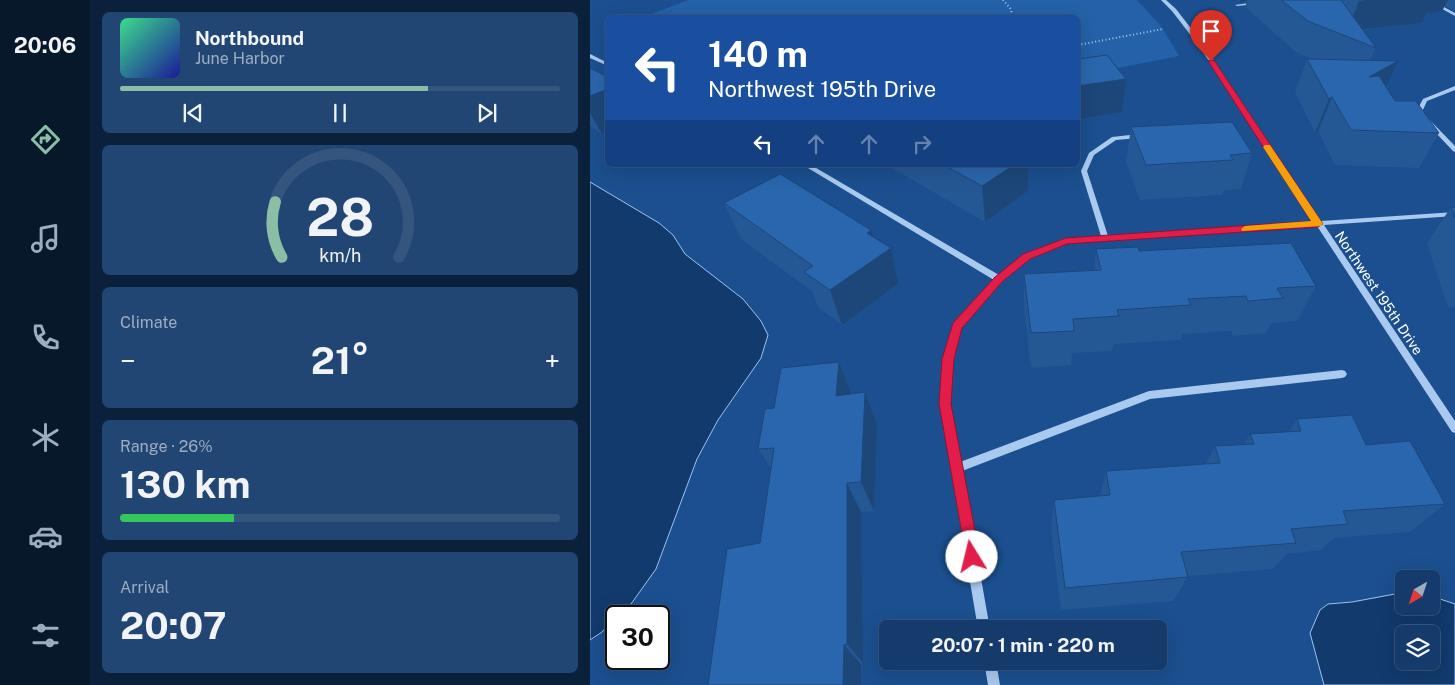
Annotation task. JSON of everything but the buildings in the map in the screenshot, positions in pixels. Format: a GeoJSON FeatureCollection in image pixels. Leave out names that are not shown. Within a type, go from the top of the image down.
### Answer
{"type":"FeatureCollection","features":[{"type":"Feature","properties":{"kind":"street","name":"Northwest 195th Drive"},"geometry":{"type":"LineString","coordinates":[[1163,0],[1174,10],[1201,45],[1455,429]]}},
{"type":"Feature","properties":{"kind":"street"},"geometry":{"type":"LineString","coordinates":[[1428,0],[1455,15]]}},
{"type":"Feature","properties":{"kind":"street"},"geometry":{"type":"LineString","coordinates":[[1236,4],[1265,2]]}},
{"type":"Feature","properties":{"kind":"street"},"geometry":{"type":"LineString","coordinates":[[590,56],[605,64]]}},
{"type":"Feature","properties":{"kind":"street"},"geometry":{"type":"LineString","coordinates":[[1455,88],[1425,100],[1418,112],[1455,150]]}},
{"type":"Feature","properties":{"kind":"street"},"geometry":{"type":"LineString","coordinates":[[1105,238],[1084,171],[1091,154],[1114,138],[1144,136]]}},
{"type":"Feature","properties":{"kind":"street"},"geometry":{"type":"LineString","coordinates":[[809,167],[999,279]]}},
{"type":"Feature","properties":{"kind":"street"},"geometry":{"type":"LineString","coordinates":[[983,620],[958,468],[945,404],[948,359],[957,326],[999,279],[1027,257],[1066,241],[1455,214]]}},
{"type":"Feature","properties":{"kind":"street"},"geometry":{"type":"LineString","coordinates":[[958,468],[1149,395],[1342,374]]}},
{"type":"Feature","properties":{"kind":"street"},"geometry":{"type":"LineString","coordinates":[[992,670],[994,685]]}},
{"type":"Feature","properties":{"kind":"path"},"geometry":{"type":"LineString","coordinates":[[1003,0],[1007,2],[1013,15]]}},
{"type":"Feature","properties":{"kind":"path"},"geometry":{"type":"LineString","coordinates":[[1080,45],[1185,25]]}},
{"type":"Feature","properties":{"kind":"shaded area"},"geometry":{"type":"Polygon","coordinates":[[[688,0],[1137,0],[1161,26],[1179,56],[1080,76],[1080,15],[649,15],[688,0]]]}},
{"type":"Feature","properties":{"kind":"shaded area"},"geometry":{"type":"Polygon","coordinates":[[[590,182],[659,223],[673,235],[685,254],[743,299],[761,321],[768,335],[761,358],[718,420],[697,459],[656,569],[630,605],[605,605],[605,629],[590,640],[590,182]]]}},
{"type":"Feature","properties":{"kind":"shaded area"},"geometry":{"type":"Polygon","coordinates":[[[1395,594],[1395,615],[1440,615],[1440,599],[1455,604],[1455,685],[1324,685],[1310,633],[1320,610],[1328,604],[1352,602],[1395,594]]]}},
{"type":"Feature","properties":{"kind":"slow traffic"},"geometry":{"type":"LineString","coordinates":[[1245,229],[1318,224],[1268,147]]}},
{"type":"Feature","properties":{"kind":"route"},"geometry":{"type":"LineString","coordinates":[[972,557],[958,468],[945,404],[948,359],[957,326],[999,279],[1027,257],[1066,241],[1318,224],[1211,61]]}}]}
